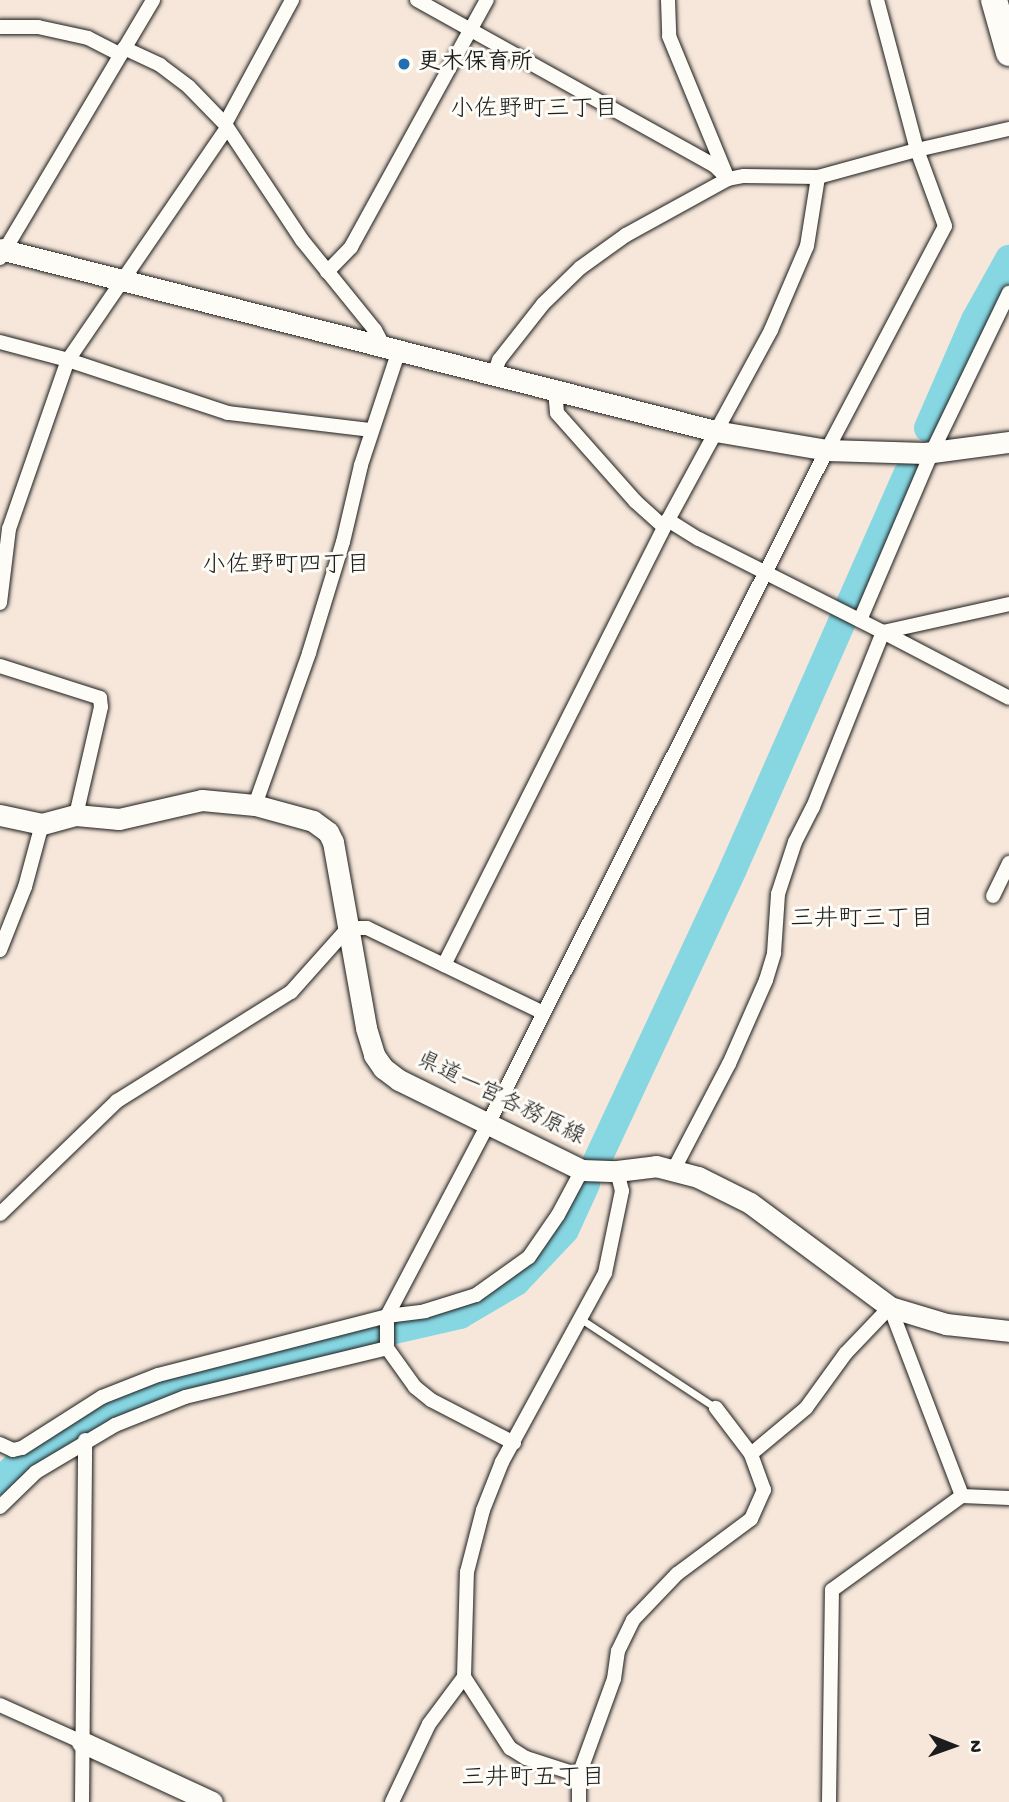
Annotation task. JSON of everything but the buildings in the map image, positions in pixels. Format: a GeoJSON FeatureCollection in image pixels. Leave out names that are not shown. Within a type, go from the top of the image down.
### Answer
{"type":"FeatureCollection","features":[{"type":"Feature","properties":{"kind":"highway"},"geometry":{"type":"LineString","coordinates":[[994,0],[1009,53]]}},
{"type":"Feature","properties":{"kind":"main road"},"geometry":{"type":"LineString","coordinates":[[2,252],[715,431],[827,450],[933,452],[1009,442]]}},
{"type":"Feature","properties":{"kind":"main road","name":"県道一宮各務原線"},"geometry":{"type":"LineString","coordinates":[[0,815],[42,824],[76,815],[119,819],[138,817],[202,800],[255,805],[313,821],[328,832],[333,842],[366,1028],[374,1055],[383,1068],[399,1080],[487,1126],[582,1170],[617,1171],[656,1166],[674,1169],[750,1203],[890,1307],[946,1324],[1009,1331]]}},
{"type":"Feature","properties":{"kind":"main road"},"geometry":{"type":"LineString","coordinates":[[82,1742],[209,1801]]}},
{"type":"Feature","properties":{"kind":"street"},"geometry":{"type":"LineString","coordinates":[[2,252],[153,0]]}},
{"type":"Feature","properties":{"kind":"street"},"geometry":{"type":"LineString","coordinates":[[0,603],[9,528],[68,360],[226,126],[292,0]]}},
{"type":"Feature","properties":{"kind":"street"},"geometry":{"type":"LineString","coordinates":[[417,0],[714,165],[728,179]]}},
{"type":"Feature","properties":{"kind":"street"},"geometry":{"type":"LineString","coordinates":[[327,272],[351,247],[486,0]]}},
{"type":"Feature","properties":{"kind":"street"},"geometry":{"type":"LineString","coordinates":[[668,0],[669,36],[728,179]]}},
{"type":"Feature","properties":{"kind":"street"},"geometry":{"type":"LineString","coordinates":[[514,1443],[431,1400],[415,1387],[387,1344],[387,1319],[827,450],[945,226],[917,150],[877,0]]}},
{"type":"Feature","properties":{"kind":"street"},"geometry":{"type":"LineString","coordinates":[[0,27],[38,27],[88,38],[160,65],[189,87],[226,126],[327,272],[391,349],[343,542],[309,653],[255,805]]}},
{"type":"Feature","properties":{"kind":"street"},"geometry":{"type":"LineString","coordinates":[[494,374],[499,360],[543,304],[580,268],[626,235],[728,179],[744,176],[818,177],[1009,129]]}},
{"type":"Feature","properties":{"kind":"street"},"geometry":{"type":"LineString","coordinates":[[444,965],[666,524],[771,330],[807,246],[818,177]]}},
{"type":"Feature","properties":{"kind":"street"},"geometry":{"type":"LineString","coordinates":[[850,615],[933,452],[1009,293]]}},
{"type":"Feature","properties":{"kind":"street"},"geometry":{"type":"LineString","coordinates":[[0,342],[68,360],[228,413],[371,430]]}},
{"type":"Feature","properties":{"kind":"street"},"geometry":{"type":"LineString","coordinates":[[555,390],[557,413],[635,502],[666,524],[1009,698]]}},
{"type":"Feature","properties":{"kind":"street"},"geometry":{"type":"LineString","coordinates":[[883,632],[1009,604]]}},
{"type":"Feature","properties":{"kind":"street"},"geometry":{"type":"LineString","coordinates":[[674,1169],[729,1064],[766,980],[774,953],[778,894],[795,842],[813,807],[883,632]]}},
{"type":"Feature","properties":{"kind":"street"},"geometry":{"type":"LineString","coordinates":[[0,666],[100,698],[101,707],[76,815]]}},
{"type":"Feature","properties":{"kind":"street"},"geometry":{"type":"LineString","coordinates":[[0,950],[25,887],[42,824]]}},
{"type":"Feature","properties":{"kind":"street"},"geometry":{"type":"LineString","coordinates":[[1009,863],[993,896],[1009,892]]}},
{"type":"Feature","properties":{"kind":"street"},"geometry":{"type":"LineString","coordinates":[[0,1214],[117,1101],[291,992],[348,928],[367,928],[544,1013]]}},
{"type":"Feature","properties":{"kind":"street"},"geometry":{"type":"LineString","coordinates":[[0,1444],[13,1450],[22,1448],[102,1397],[158,1375],[425,1311],[477,1295],[529,1257],[558,1215],[582,1170]]}},
{"type":"Feature","properties":{"kind":"street"},"geometry":{"type":"LineString","coordinates":[[392,1802],[429,1724],[464,1677],[469,1562],[483,1510],[514,1443],[605,1273],[622,1191],[617,1171]]}},
{"type":"Feature","properties":{"kind":"street"},"geometry":{"type":"LineString","coordinates":[[751,1454],[806,1408],[846,1353],[890,1307],[962,1496]]}},
{"type":"Feature","properties":{"kind":"street"},"geometry":{"type":"LineString","coordinates":[[0,1507],[36,1472],[85,1440],[185,1397],[387,1344]]}},
{"type":"Feature","properties":{"kind":"street"},"geometry":{"type":"LineString","coordinates":[[579,1802],[579,1776],[614,1679],[618,1651],[633,1620],[677,1574],[751,1519],[764,1490],[751,1454],[716,1408]]}},
{"type":"Feature","properties":{"kind":"street"},"geometry":{"type":"LineString","coordinates":[[82,1802],[85,1440]]}},
{"type":"Feature","properties":{"kind":"street"},"geometry":{"type":"LineString","coordinates":[[829,1802],[832,1590],[962,1496],[1009,1498]]}},
{"type":"Feature","properties":{"kind":"street"},"geometry":{"type":"LineString","coordinates":[[464,1677],[510,1748],[526,1758],[579,1776]]}},
{"type":"Feature","properties":{"kind":"street"},"geometry":{"type":"LineString","coordinates":[[0,1705],[82,1742]]}},
{"type":"Feature","properties":{"kind":"lane"},"geometry":{"type":"LineString","coordinates":[[580,1318],[716,1408]]}},
{"type":"Feature","properties":{"kind":"waterway"},"geometry":{"type":"LineString","coordinates":[[928,428],[975,320],[1009,259]]}},
{"type":"Feature","properties":{"kind":"waterway"},"geometry":{"type":"LineString","coordinates":[[596,1163],[733,869],[907,474]]}},
{"type":"Feature","properties":{"kind":"waterway"},"geometry":{"type":"LineString","coordinates":[[0,1481],[17,1465],[84,1423],[172,1387],[324,1346],[460,1315],[516,1282],[565,1230],[586,1184]]}},
{"type":"Feature","properties":{"kind":"place","name":"更木保育所"},"geometry":{"type":"Point","coordinates":[404,64]}},
{"type":"Feature","properties":{"kind":"district","name":"小佐野町三丁目"},"geometry":{"type":"Point","coordinates":[534,111]}},
{"type":"Feature","properties":{"kind":"district","name":"小佐野町四丁目"},"geometry":{"type":"Point","coordinates":[286,567]}},
{"type":"Feature","properties":{"kind":"district","name":"三井町三丁目"},"geometry":{"type":"Point","coordinates":[862,921]}},
{"type":"Feature","properties":{"kind":"district","name":"三井町五丁目"},"geometry":{"type":"Point","coordinates":[533,1780]}}]}
